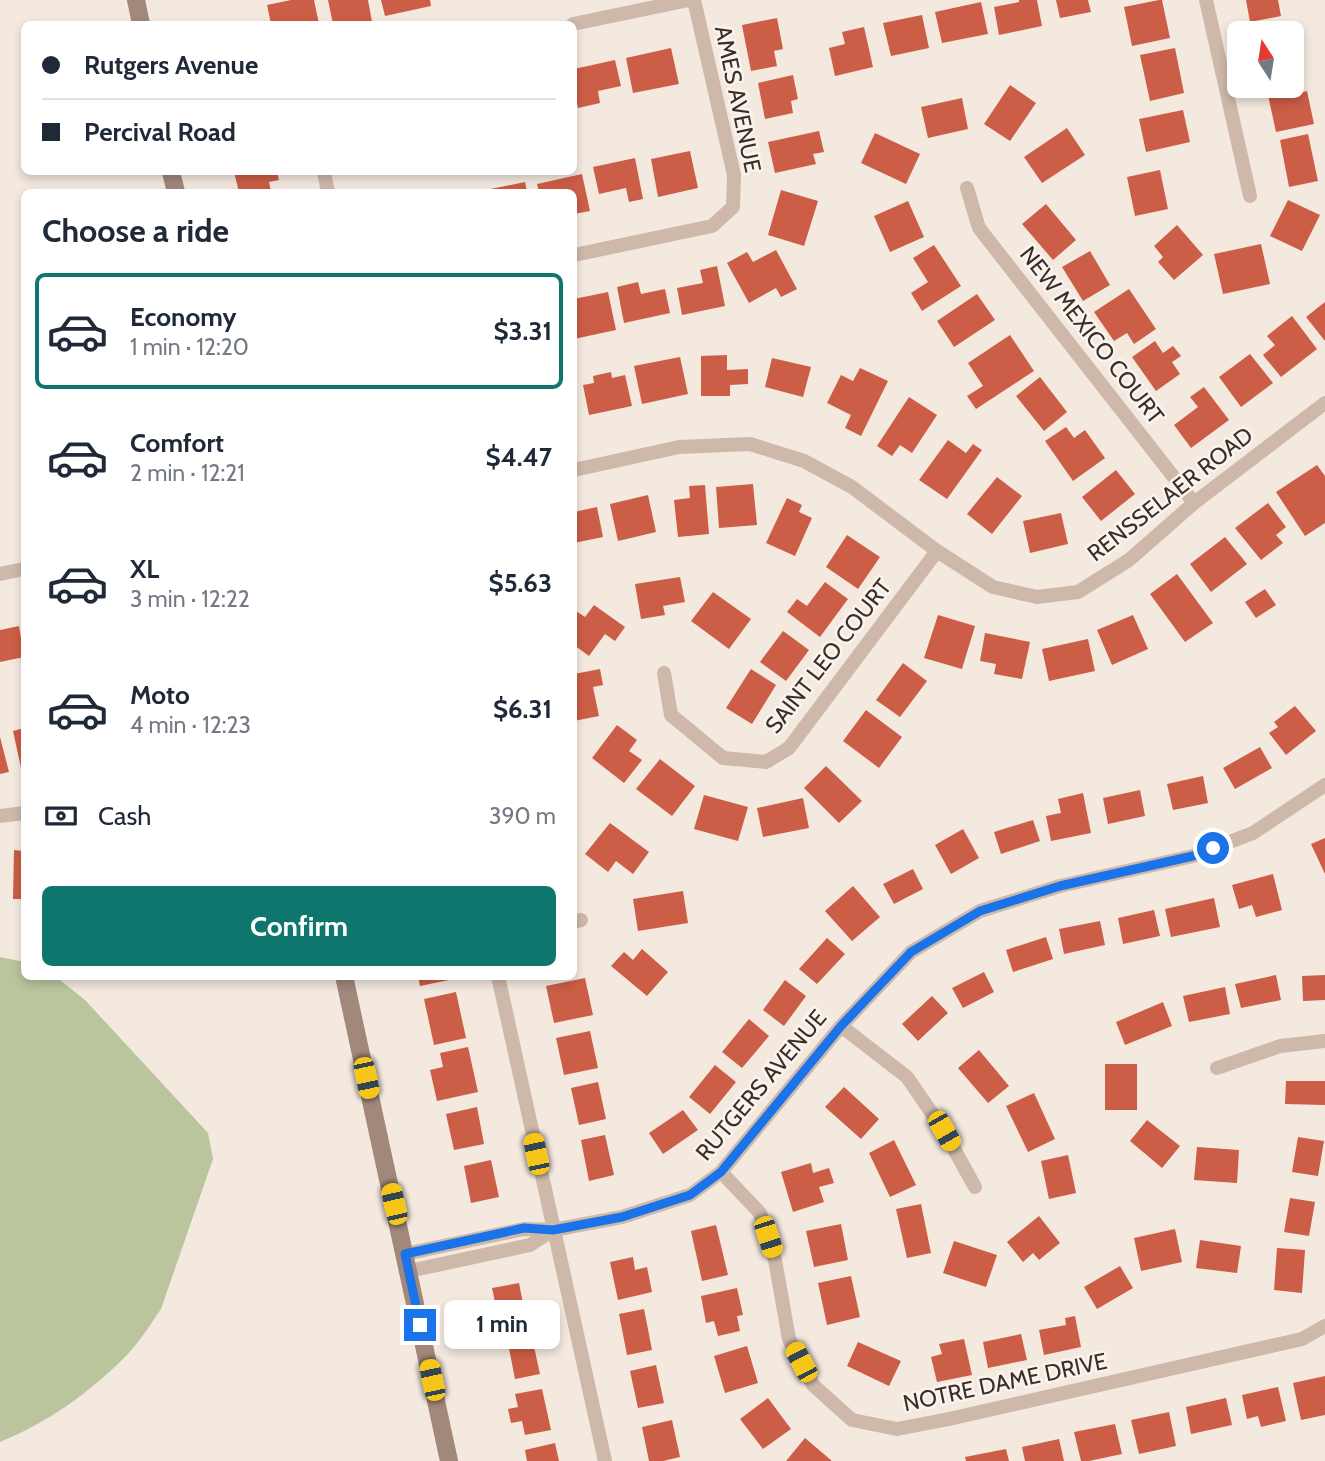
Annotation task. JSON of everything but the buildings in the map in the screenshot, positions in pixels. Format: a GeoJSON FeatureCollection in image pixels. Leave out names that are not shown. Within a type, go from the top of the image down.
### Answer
{"type":"FeatureCollection","features":[{"type":"Feature","properties":{"kind":"street"},"geometry":{"type":"LineString","coordinates":[[136,0],[140,21]]}},
{"type":"Feature","properties":{"kind":"street"},"geometry":{"type":"LineString","coordinates":[[577,23],[691,0]]}},
{"type":"Feature","properties":{"kind":"street","name":"AMES AVENUE"},"geometry":{"type":"LineString","coordinates":[[577,254],[712,226],[733,207],[734,175],[691,0]]}},
{"type":"Feature","properties":{"kind":"street"},"geometry":{"type":"LineString","coordinates":[[1206,0],[1251,196]]}},
{"type":"Feature","properties":{"kind":"street","name":"NEW MEXICO COURT"},"geometry":{"type":"LineString","coordinates":[[967,188],[979,228],[1194,503]]}},
{"type":"Feature","properties":{"kind":"street","name":"RENSSELAER ROAD"},"geometry":{"type":"LineString","coordinates":[[577,469],[679,447],[750,444],[804,461],[852,487],[937,551],[993,587],[1037,597],[1078,592],[1129,560],[1194,503],[1325,402]]}},
{"type":"Feature","properties":{"kind":"street","name":"SAINT LEO COURT"},"geometry":{"type":"LineString","coordinates":[[664,673],[671,715],[723,758],[766,762],[789,748],[937,551]]}},
{"type":"Feature","properties":{"kind":"street"},"geometry":{"type":"LineString","coordinates":[[0,574],[21,570]]}},
{"type":"Feature","properties":{"kind":"street","name":"RUTGERS AVENUE"},"geometry":{"type":"LineString","coordinates":[[407,1263],[530,1245],[553,1230],[622,1217],[690,1195],[721,1172],[841,1026],[911,952],[980,911],[1060,886],[1193,856],[1253,833],[1325,785]]}},
{"type":"Feature","properties":{"kind":"street"},"geometry":{"type":"LineString","coordinates":[[0,816],[21,813]]}},
{"type":"Feature","properties":{"kind":"street"},"geometry":{"type":"LineString","coordinates":[[345,980],[449,1461]]}},
{"type":"Feature","properties":{"kind":"street"},"geometry":{"type":"LineString","coordinates":[[499,980],[605,1461]]}},
{"type":"Feature","properties":{"kind":"street"},"geometry":{"type":"LineString","coordinates":[[841,1026],[907,1077],[944,1131],[975,1187]]}},
{"type":"Feature","properties":{"kind":"street"},"geometry":{"type":"LineString","coordinates":[[1217,1068],[1280,1045],[1325,1041]]}},
{"type":"Feature","properties":{"kind":"street","name":"NOTRE DAME DRIVE"},"geometry":{"type":"LineString","coordinates":[[721,1172],[760,1213],[775,1260],[789,1339],[807,1374],[813,1385],[852,1420],[897,1429],[949,1419],[1302,1339],[1325,1326]]}},
{"type":"Feature","properties":{"kind":"green space"},"geometry":{"type":"Polygon","coordinates":[[[0,957],[21,961],[21,980],[60,980],[85,1000],[208,1133],[213,1159],[161,1309],[140,1340],[82,1395],[34,1426],[0,1442],[0,957]]]}},
{"type":"Feature","properties":{"kind":"route"},"geometry":{"type":"LineString","coordinates":[[420,1325],[405,1254],[524,1228],[553,1230],[622,1217],[690,1195],[721,1172],[841,1026],[911,952],[980,911],[1060,886],[1193,856],[1213,848]]}}]}
